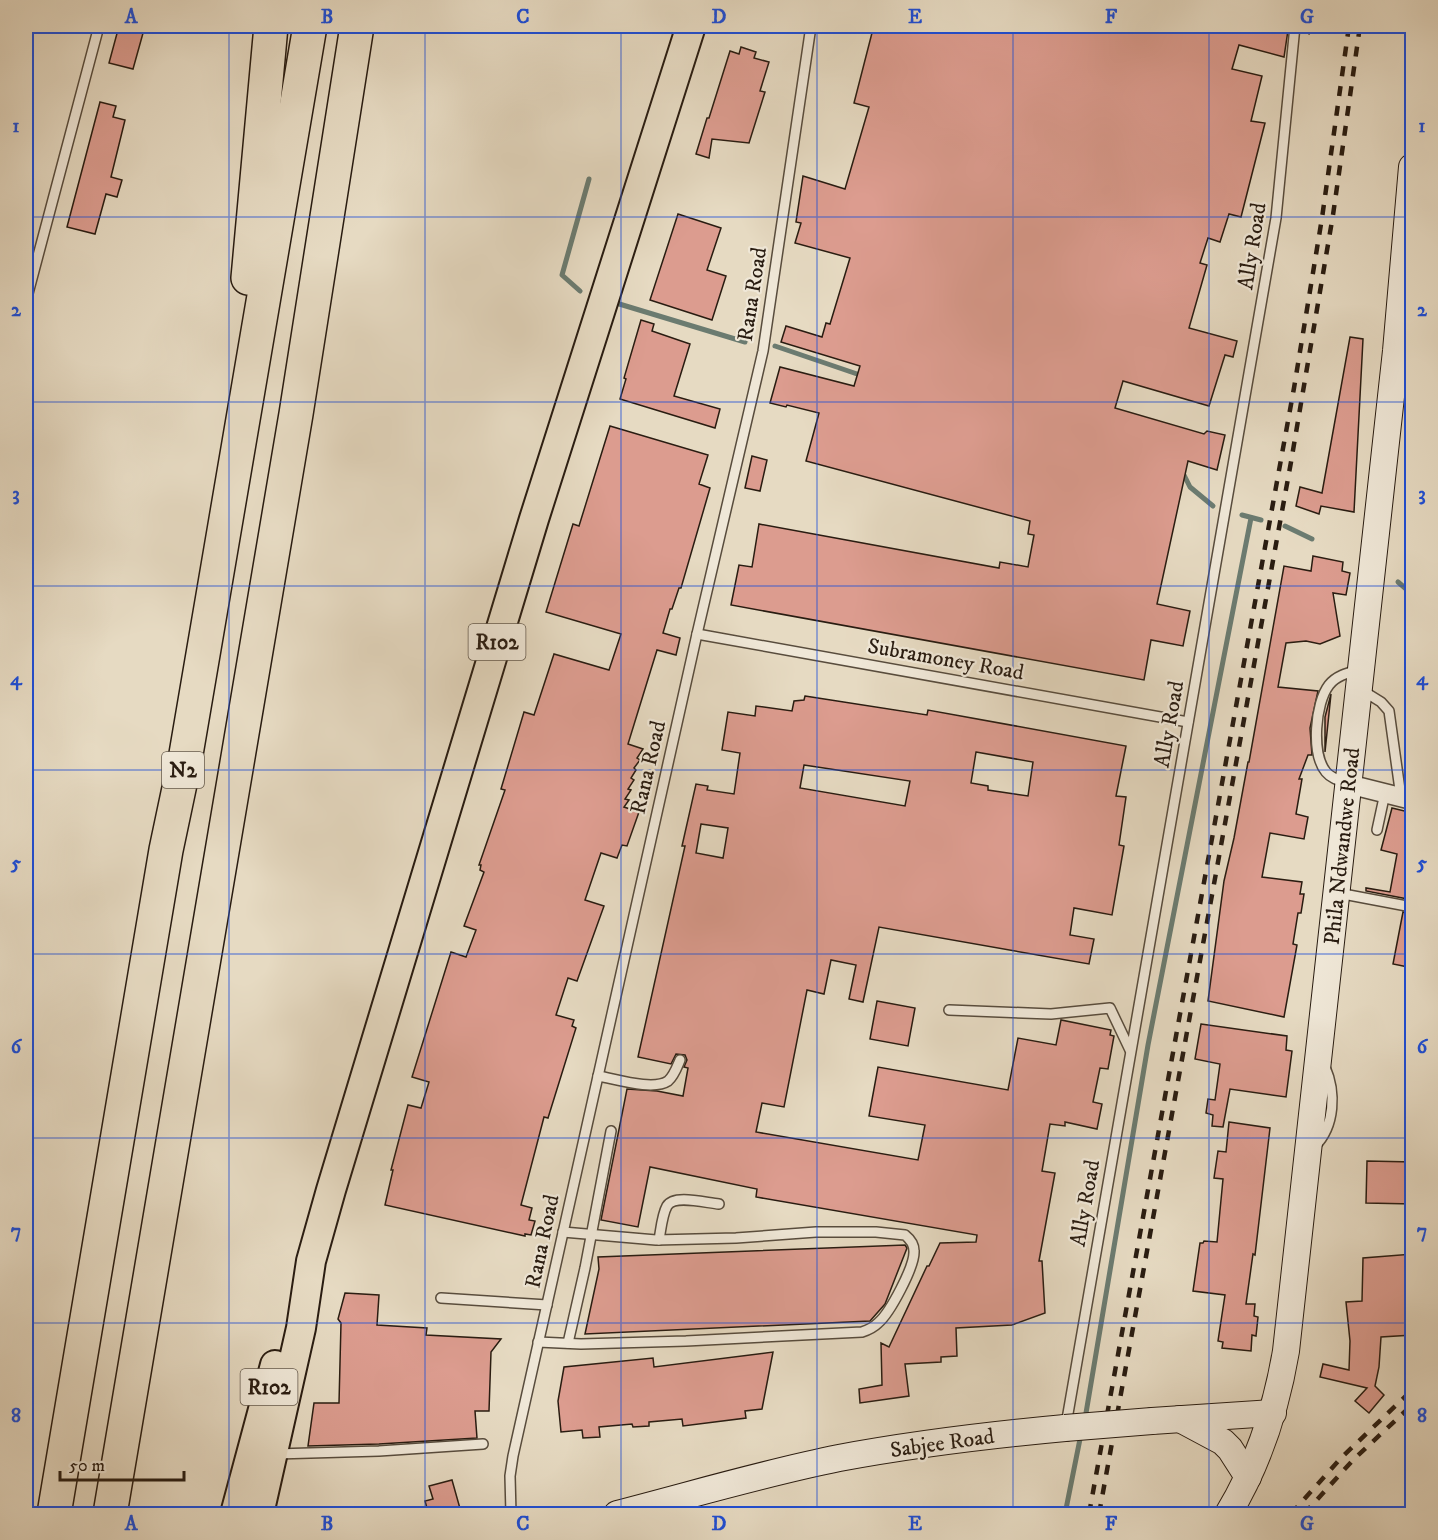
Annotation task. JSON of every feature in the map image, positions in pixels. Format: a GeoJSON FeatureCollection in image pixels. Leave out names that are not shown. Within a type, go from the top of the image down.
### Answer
{"type":"FeatureCollection","features":[{"type":"Feature","properties":{"kind":"highway"},"geometry":{"type":"LineString","coordinates":[[242,433],[244,312],[271,26]]}},
{"type":"Feature","properties":{"kind":"highway","name":"N2"},"geometry":{"type":"LineString","coordinates":[[54,1515],[166,850],[185,760],[310,26]]}},
{"type":"Feature","properties":{"kind":"highway","name":"N2"},"geometry":{"type":"LineString","coordinates":[[110,1515],[296,414],[357,26]]}},
{"type":"Feature","properties":{"kind":"highway"},"geometry":{"type":"LineString","coordinates":[[296,414],[363,118],[381,26]]}},
{"type":"Feature","properties":{"kind":"main road","name":"R102"},"geometry":{"type":"LineString","coordinates":[[235,1515],[287,1323],[311,1262],[366,1072],[531,531],[690,26]]}},
{"type":"Feature","properties":{"kind":"main road","name":"R102"},"geometry":{"type":"LineString","coordinates":[[259,1515],[301,1328],[311,1262]]}},
{"type":"Feature","properties":{"kind":"main road"},"geometry":{"type":"LineString","coordinates":[[269,1515],[270,1466]]}},
{"type":"Feature","properties":{"kind":"street","name":"Phila Ndwandwe Road"},"geometry":{"type":"LineString","coordinates":[[1228,1515],[1265,1439],[1286,1351],[1359,678],[1404,353],[1412,178]]}},
{"type":"Feature","properties":{"kind":"street"},"geometry":{"type":"LineString","coordinates":[[1348,784],[1400,797]]}},
{"type":"Feature","properties":{"kind":"street","name":"Sabjee Road"},"geometry":{"type":"LineString","coordinates":[[617,1515],[768,1474],[838,1458],[960,1438],[1273,1413]]}},
{"type":"Feature","properties":{"kind":"street"},"geometry":{"type":"LineString","coordinates":[[1179,1419],[1223,1442],[1248,1477]]}},
{"type":"Feature","properties":{"kind":"lane"},"geometry":{"type":"LineString","coordinates":[[26,301],[99,26]]}},
{"type":"Feature","properties":{"kind":"lane","name":"Rana Road"},"geometry":{"type":"LineString","coordinates":[[511,1515],[510,1476],[513,1456],[697,634],[763,351],[811,26]]}},
{"type":"Feature","properties":{"kind":"lane","name":"Ally Road"},"geometry":{"type":"LineString","coordinates":[[1065,1428],[1276,218],[1295,26]]}},
{"type":"Feature","properties":{"kind":"lane","name":"Subramoney Road"},"geometry":{"type":"LineString","coordinates":[[697,634],[1188,722]]}},
{"type":"Feature","properties":{"kind":"lane"},"geometry":{"type":"LineString","coordinates":[[1348,784],[1332,778],[1320,763],[1317,753],[1317,726],[1322,701],[1329,684],[1342,674],[1359,678],[1389,711],[1400,797],[1377,830]]}},
{"type":"Feature","properties":{"kind":"lane"},"geometry":{"type":"LineString","coordinates":[[1335,892],[1413,907]]}},
{"type":"Feature","properties":{"kind":"lane"},"geometry":{"type":"LineString","coordinates":[[949,1010],[1051,1014],[1110,1008],[1130,1050]]}},
{"type":"Feature","properties":{"kind":"lane"},"geometry":{"type":"LineString","coordinates":[[598,1076],[648,1085],[660,1084],[672,1076],[680,1060]]}},
{"type":"Feature","properties":{"kind":"lane"},"geometry":{"type":"LineString","coordinates":[[568,1343],[592,1235],[611,1131]]}},
{"type":"Feature","properties":{"kind":"lane"},"geometry":{"type":"LineString","coordinates":[[659,1240],[666,1208],[672,1200],[719,1204]]}},
{"type":"Feature","properties":{"kind":"lane"},"geometry":{"type":"LineString","coordinates":[[538,1342],[686,1341],[862,1332],[878,1323],[891,1309],[914,1255],[912,1242],[905,1235],[876,1232],[816,1232],[736,1238],[659,1240],[563,1232]]}},
{"type":"Feature","properties":{"kind":"lane"},"geometry":{"type":"LineString","coordinates":[[441,1298],[547,1305]]}},
{"type":"Feature","properties":{"kind":"lane"},"geometry":{"type":"LineString","coordinates":[[270,1466],[380,1451],[483,1444]]}},
{"type":"Feature","properties":{"kind":"building"},"geometry":{"type":"Polygon","coordinates":[[[119,26],[145,26],[133,69],[109,63],[119,26]]]}},
{"type":"Feature","properties":{"kind":"building"},"geometry":{"type":"Polygon","coordinates":[[[889,26],[1270,26],[1288,30],[1284,57],[1239,45],[1232,69],[1262,76],[1251,121],[1265,123],[1241,217],[1229,214],[1220,242],[1208,238],[1200,263],[1207,265],[1189,328],[1237,341],[1233,357],[1225,355],[1209,406],[1123,381],[1115,408],[1204,434],[1207,431],[1225,435],[1217,470],[1188,461],[1157,604],[1190,611],[1183,646],[1151,640],[1144,680],[731,605],[739,565],[752,567],[759,524],[999,568],[1000,562],[1028,567],[1034,535],[1028,534],[1030,521],[806,461],[819,413],[770,403],[780,367],[854,386],[860,366],[781,342],[786,326],[822,337],[826,323],[830,324],[850,258],[795,243],[801,223],[796,222],[803,176],[845,189],[869,107],[854,103],[873,29],[887,33],[889,26]]]}},
{"type":"Feature","properties":{"kind":"building"},"geometry":{"type":"Polygon","coordinates":[[[741,47],[756,52],[754,58],[769,62],[760,91],[765,92],[749,143],[712,139],[709,158],[696,154],[730,51],[739,54],[741,47]]]}},
{"type":"Feature","properties":{"kind":"building"},"geometry":{"type":"Polygon","coordinates":[[[100,102],[116,106],[113,117],[125,120],[111,177],[122,180],[117,197],[106,194],[95,234],[67,227],[100,102]]]}},
{"type":"Feature","properties":{"kind":"building"},"geometry":{"type":"Polygon","coordinates":[[[678,214],[721,228],[707,270],[726,276],[712,320],[650,300],[678,214]]]}},
{"type":"Feature","properties":{"kind":"building"},"geometry":{"type":"Polygon","coordinates":[[[641,320],[654,324],[652,331],[690,344],[674,396],[720,409],[715,428],[620,399],[641,320]]]}},
{"type":"Feature","properties":{"kind":"building"},"geometry":{"type":"Polygon","coordinates":[[[1350,337],[1363,339],[1354,512],[1321,506],[1319,514],[1296,506],[1300,487],[1322,493],[1350,337]]]}},
{"type":"Feature","properties":{"kind":"building"},"geometry":{"type":"Polygon","coordinates":[[[610,426],[708,455],[699,484],[710,488],[681,588],[670,609],[663,633],[680,638],[676,655],[657,650],[628,744],[643,749],[637,758],[640,760],[634,768],[636,770],[631,778],[634,780],[625,799],[629,800],[624,807],[639,812],[627,846],[622,845],[617,858],[601,853],[585,900],[604,906],[577,981],[568,978],[556,1015],[574,1020],[572,1026],[576,1028],[548,1118],[544,1117],[521,1205],[532,1208],[529,1220],[535,1221],[531,1235],[525,1234],[525,1236],[385,1205],[393,1170],[391,1170],[408,1105],[421,1108],[429,1082],[412,1077],[451,952],[466,957],[476,930],[464,926],[484,872],[480,870],[481,865],[479,865],[505,790],[501,789],[524,712],[534,715],[554,654],[609,670],[621,634],[546,612],[573,524],[579,526],[610,426]]]}},
{"type":"Feature","properties":{"kind":"building"},"geometry":{"type":"Polygon","coordinates":[[[752,456],[767,460],[760,491],[745,488],[752,456]]]}},
{"type":"Feature","properties":{"kind":"building"},"geometry":{"type":"Polygon","coordinates":[[[1313,556],[1343,562],[1342,571],[1350,573],[1346,595],[1333,593],[1340,636],[1320,644],[1306,641],[1286,643],[1278,687],[1318,691],[1310,728],[1312,755],[1308,755],[1299,779],[1302,779],[1296,814],[1308,817],[1304,839],[1270,833],[1262,877],[1302,882],[1300,894],[1304,894],[1301,913],[1298,913],[1293,944],[1297,945],[1284,1017],[1208,1001],[1224,881],[1249,762],[1284,566],[1311,571],[1313,556]]]}},
{"type":"Feature","properties":{"kind":"building"},"geometry":{"type":"Polygon","coordinates":[[[1331,694],[1325,752],[1325,717],[1331,694]]]}},
{"type":"Feature","properties":{"kind":"building"},"geometry":{"type":"Polygon","coordinates":[[[805,696],[927,715],[928,710],[1126,746],[1116,796],[1126,797],[1119,845],[1124,846],[1112,915],[1074,908],[1070,935],[1094,939],[1089,964],[879,927],[863,1002],[849,999],[856,965],[831,960],[824,994],[807,990],[784,1107],[762,1103],[756,1132],[918,1160],[925,1125],[869,1116],[878,1067],[1008,1090],[1018,1038],[1056,1045],[1061,1020],[1111,1030],[1110,1035],[1114,1036],[1108,1069],[1100,1068],[1093,1102],[1102,1104],[1097,1129],[1065,1122],[1065,1126],[1050,1124],[1042,1171],[1055,1173],[1039,1261],[1042,1261],[1045,1313],[1012,1325],[956,1328],[957,1356],[941,1357],[941,1362],[905,1364],[909,1396],[860,1403],[859,1389],[882,1385],[881,1343],[889,1347],[940,1243],[976,1242],[977,1235],[756,1197],[757,1189],[650,1167],[638,1227],[601,1220],[627,1089],[683,1096],[688,1068],[684,1067],[687,1060],[685,1055],[676,1054],[671,1064],[638,1057],[685,846],[682,846],[696,784],[708,786],[707,790],[734,794],[740,753],[722,750],[728,712],[755,716],[756,706],[792,711],[794,701],[804,700],[805,696]],[[976,752],[971,783],[988,786],[988,790],[1028,796],[1033,762],[976,752]],[[804,765],[800,788],[905,806],[910,781],[804,765]],[[701,824],[696,853],[723,858],[728,828],[701,824]]]}},
{"type":"Feature","properties":{"kind":"building"},"geometry":{"type":"Polygon","coordinates":[[[1392,808],[1413,813],[1413,894],[1410,894],[1409,898],[1413,900],[1366,891],[1366,888],[1390,892],[1397,854],[1381,850],[1392,808]]]}},
{"type":"Feature","properties":{"kind":"building"},"geometry":{"type":"Polygon","coordinates":[[[1403,912],[1413,914],[1413,968],[1393,964],[1403,912]]]}},
{"type":"Feature","properties":{"kind":"building"},"geometry":{"type":"Polygon","coordinates":[[[877,1001],[915,1008],[908,1046],[870,1039],[877,1001]]]}},
{"type":"Feature","properties":{"kind":"building"},"geometry":{"type":"Polygon","coordinates":[[[1201,1024],[1287,1036],[1286,1050],[1292,1051],[1286,1097],[1230,1089],[1223,1127],[1212,1126],[1213,1115],[1206,1113],[1208,1099],[1215,1100],[1220,1064],[1195,1059],[1201,1024]]]}},
{"type":"Feature","properties":{"kind":"building"},"geometry":{"type":"Polygon","coordinates":[[[1229,1122],[1270,1128],[1255,1255],[1253,1254],[1246,1304],[1255,1304],[1254,1316],[1258,1317],[1256,1336],[1252,1335],[1251,1351],[1222,1348],[1223,1342],[1218,1341],[1225,1295],[1193,1291],[1200,1243],[1217,1242],[1223,1179],[1214,1178],[1218,1151],[1226,1152],[1229,1122]]]}},
{"type":"Feature","properties":{"kind":"building"},"geometry":{"type":"Polygon","coordinates":[[[1367,1161],[1413,1162],[1413,1204],[1366,1203],[1367,1161]]]}},
{"type":"Feature","properties":{"kind":"building"},"geometry":{"type":"Polygon","coordinates":[[[905,1245],[907,1248],[885,1304],[870,1321],[585,1334],[599,1269],[598,1257],[905,1245]]]}},
{"type":"Feature","properties":{"kind":"building"},"geometry":{"type":"Polygon","coordinates":[[[1413,1254],[1413,1335],[1381,1337],[1375,1386],[1384,1395],[1369,1413],[1355,1401],[1367,1388],[1320,1377],[1323,1364],[1349,1370],[1350,1341],[1346,1302],[1362,1301],[1363,1258],[1413,1254]]]}},
{"type":"Feature","properties":{"kind":"building"},"geometry":{"type":"Polygon","coordinates":[[[345,1293],[379,1295],[377,1325],[427,1328],[426,1335],[501,1339],[491,1352],[489,1411],[475,1411],[477,1438],[308,1446],[314,1403],[339,1403],[341,1323],[338,1319],[345,1293]]]}},
{"type":"Feature","properties":{"kind":"building"},"geometry":{"type":"Polygon","coordinates":[[[773,1352],[762,1409],[745,1411],[746,1418],[683,1426],[682,1419],[649,1422],[649,1426],[633,1427],[632,1424],[599,1427],[600,1437],[583,1438],[582,1430],[561,1432],[558,1401],[564,1367],[653,1358],[654,1367],[773,1352]]]}},
{"type":"Feature","properties":{"kind":"building"},"geometry":{"type":"Polygon","coordinates":[[[452,1480],[461,1512],[453,1515],[429,1515],[425,1501],[433,1499],[429,1486],[452,1480]]]}},
{"type":"Feature","properties":{"kind":"waterway"},"geometry":{"type":"LineString","coordinates":[[580,291],[562,275],[589,179]]}},
{"type":"Feature","properties":{"kind":"waterway"},"geometry":{"type":"LineString","coordinates":[[616,303],[745,342]]}},
{"type":"Feature","properties":{"kind":"waterway"},"geometry":{"type":"LineString","coordinates":[[775,346],[863,376]]}},
{"type":"Feature","properties":{"kind":"waterway"},"geometry":{"type":"LineString","coordinates":[[1181,474],[1184,475],[1190,487],[1213,506]]}},
{"type":"Feature","properties":{"kind":"waterway"},"geometry":{"type":"LineString","coordinates":[[1242,515],[1261,520]]}},
{"type":"Feature","properties":{"kind":"waterway"},"geometry":{"type":"LineString","coordinates":[[1085,1419],[1148,1045],[1251,518]]}},
{"type":"Feature","properties":{"kind":"waterway"},"geometry":{"type":"LineString","coordinates":[[1285,526],[1312,539]]}},
{"type":"Feature","properties":{"kind":"waterway"},"geometry":{"type":"LineString","coordinates":[[1398,582],[1412,594]]}},
{"type":"Feature","properties":{"kind":"waterway"},"geometry":{"type":"LineString","coordinates":[[1065,1514],[1081,1434]]}},
{"type":"Feature","properties":{"kind":"railway"},"geometry":{"type":"LineString","coordinates":[[1089,1514],[1294,388],[1322,218],[1349,26]]}},
{"type":"Feature","properties":{"kind":"railway"},"geometry":{"type":"LineString","coordinates":[[1099,1514],[1291,462],[1333,215],[1360,26]]}},
{"type":"Feature","properties":{"kind":"railway"},"geometry":{"type":"LineString","coordinates":[[1291,1514],[1341,1458],[1412,1390]]}},
{"type":"Feature","properties":{"kind":"railway"},"geometry":{"type":"LineString","coordinates":[[1304,1514],[1353,1460],[1412,1405]]}}]}
